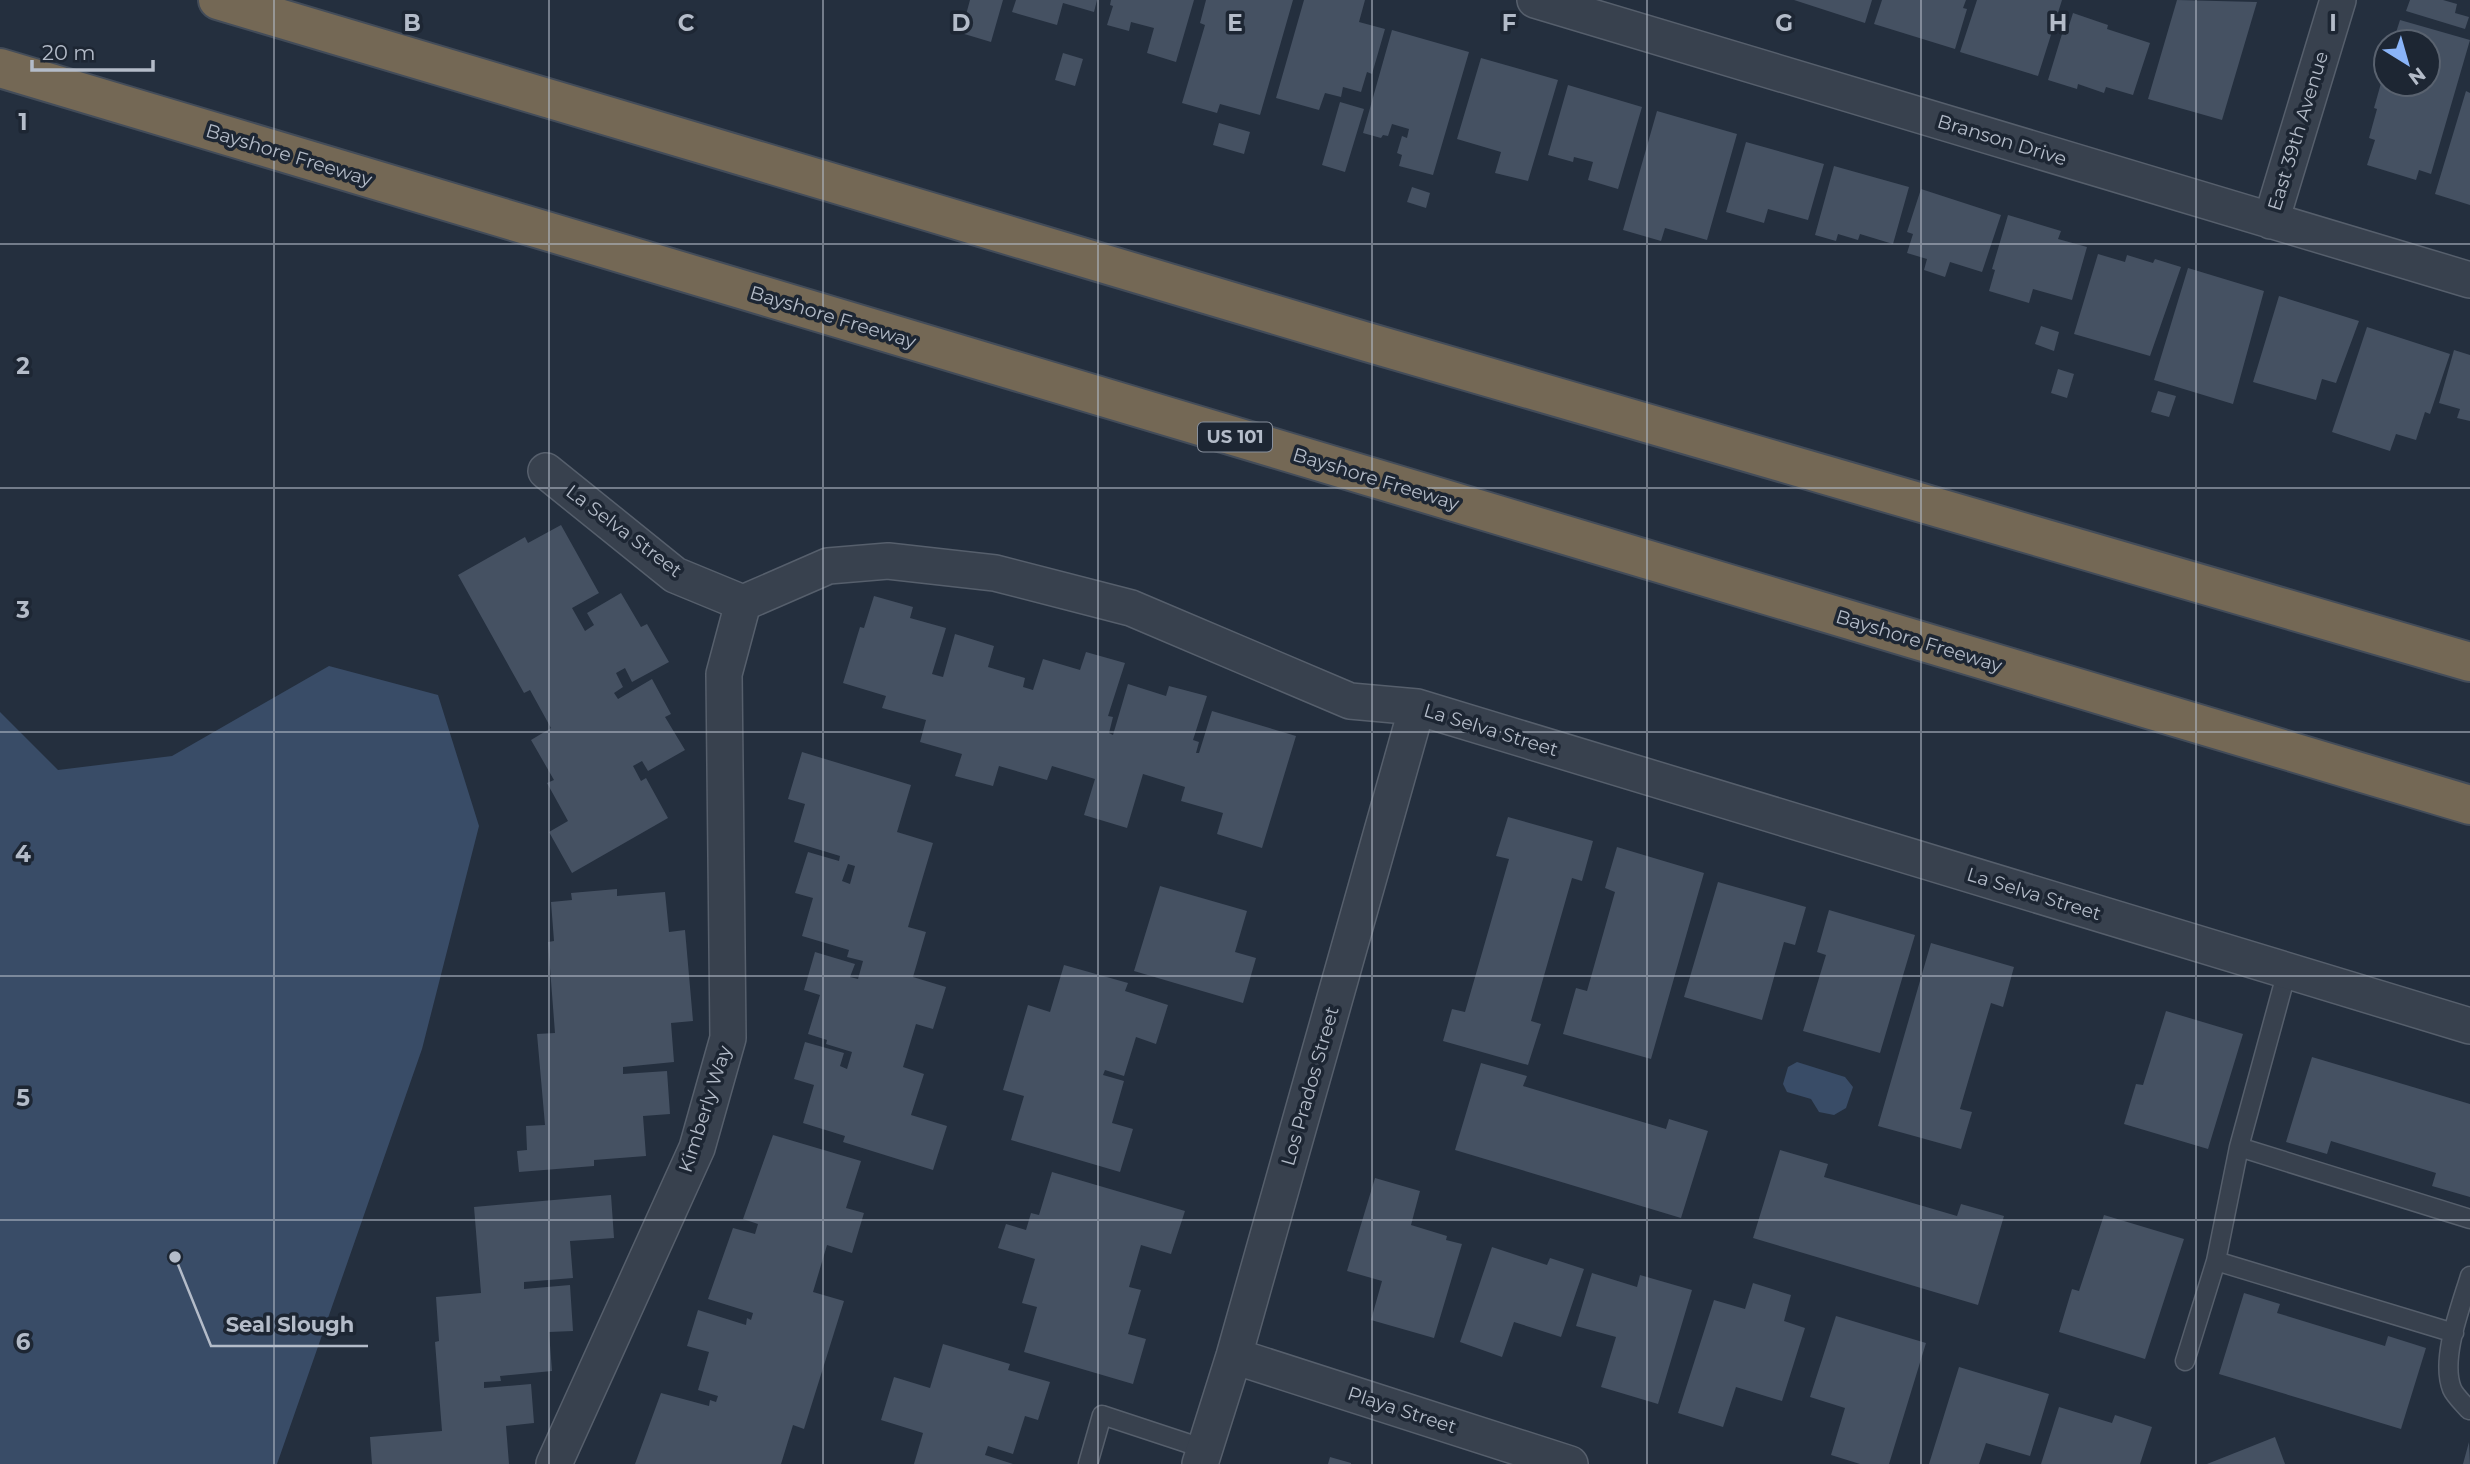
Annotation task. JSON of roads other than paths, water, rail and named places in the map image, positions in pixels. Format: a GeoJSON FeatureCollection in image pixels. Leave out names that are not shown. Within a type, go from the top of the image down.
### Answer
{"type":"FeatureCollection","features":[{"type":"Feature","properties":{"kind":"highway"},"geometry":{"type":"LineString","coordinates":[[218,0],[1367,342],[2470,662]]}},
{"type":"Feature","properties":{"kind":"highway","name":"Bayshore Freeway"},"geometry":{"type":"LineString","coordinates":[[0,68],[2470,805]]}},
{"type":"Feature","properties":{"kind":"street","name":"Branson Drive"},"geometry":{"type":"LineString","coordinates":[[1535,0],[2470,280]]}},
{"type":"Feature","properties":{"kind":"street","name":"East 39th Avenue"},"geometry":{"type":"LineString","coordinates":[[2271,221],[2337,0]]}},
{"type":"Feature","properties":{"kind":"street","name":"La Selva Street"},"geometry":{"type":"LineString","coordinates":[[546,471],[675,575],[743,603],[828,566],[888,561],[995,573],[1131,608],[1350,701],[1417,707],[2470,1026]]}},
{"type":"Feature","properties":{"kind":"street","name":"Kimberly Way"},"geometry":{"type":"LineString","coordinates":[[554,1464],[696,1147],[728,1038],[724,674],[743,603]]}},
{"type":"Feature","properties":{"kind":"street","name":"Los Prados Street"},"geometry":{"type":"LineString","coordinates":[[1202,1456],[1234,1356],[1417,707]]}},
{"type":"Feature","properties":{"kind":"street","name":"Playa Street"},"geometry":{"type":"LineString","coordinates":[[1234,1356],[1570,1464]]}},
{"type":"Feature","properties":{"kind":"lane"},"geometry":{"type":"LineString","coordinates":[[2185,1361],[2216,1261],[2239,1147],[2287,971]]}},
{"type":"Feature","properties":{"kind":"lane"},"geometry":{"type":"LineString","coordinates":[[2239,1147],[2470,1219]]}},
{"type":"Feature","properties":{"kind":"lane"},"geometry":{"type":"LineString","coordinates":[[2216,1261],[2454,1333]]}},
{"type":"Feature","properties":{"kind":"lane"},"geometry":{"type":"LineString","coordinates":[[2469,1410],[2452,1389],[2449,1368],[2454,1333],[2470,1276]]}},
{"type":"Feature","properties":{"kind":"lane"},"geometry":{"type":"LineString","coordinates":[[1088,1464],[1102,1415],[1202,1456]]}},
{"type":"Feature","properties":{"kind":"water"},"geometry":{"type":"Polygon","coordinates":[[[329,666],[438,695],[479,826],[422,1049],[277,1464],[0,1464],[0,712],[58,770],[172,756],[329,666]]]}},
{"type":"Feature","properties":{"kind":"water"},"geometry":{"type":"Polygon","coordinates":[[[1797,1062],[1845,1077],[1853,1087],[1846,1108],[1834,1115],[1819,1112],[1811,1099],[1787,1092],[1783,1084],[1788,1067],[1797,1062]]]}},
{"type":"Feature","properties":{"kind":"place","name":"Seal Slough"},"geometry":{"type":"Point","coordinates":[175,1257]}}]}
